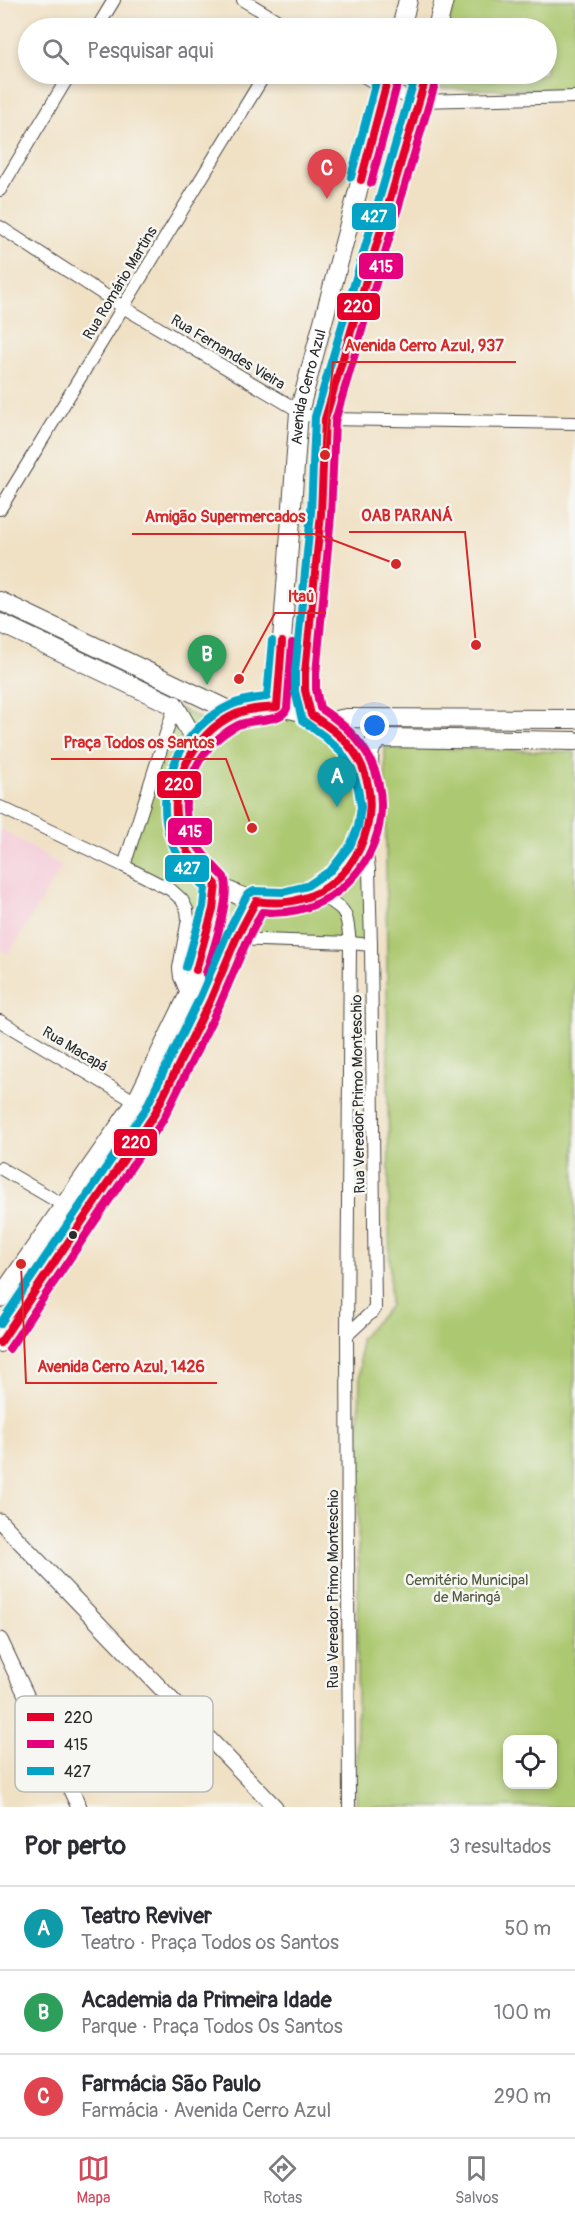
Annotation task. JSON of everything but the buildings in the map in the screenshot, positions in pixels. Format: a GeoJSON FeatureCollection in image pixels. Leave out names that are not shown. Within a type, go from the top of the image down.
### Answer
{"type":"FeatureCollection","features":[{"type":"Feature","properties":{"kind":"main road"},"geometry":{"type":"LineString","coordinates":[[404,18],[408,0]]}},
{"type":"Feature","properties":{"kind":"main road"},"geometry":{"type":"LineString","coordinates":[[440,18],[444,0]]}},
{"type":"Feature","properties":{"kind":"main road","name":"Avenida Cerro Azul"},"geometry":{"type":"LineString","coordinates":[[277,707],[299,412],[386,84]]}},
{"type":"Feature","properties":{"kind":"main road","name":"Avenida Cerro Azul"},"geometry":{"type":"LineString","coordinates":[[318,718],[305,690],[305,673],[321,514],[325,419],[424,84]]}},
{"type":"Feature","properties":{"kind":"main road"},"geometry":{"type":"LineString","coordinates":[[0,601],[237,714]]}},
{"type":"Feature","properties":{"kind":"main road"},"geometry":{"type":"LineString","coordinates":[[0,623],[175,706],[197,744]]}},
{"type":"Feature","properties":{"kind":"main road"},"geometry":{"type":"LineString","coordinates":[[575,719],[318,718],[277,707],[237,714],[215,726],[197,744],[184,766],[177,791],[179,830],[192,858],[216,884],[256,901],[288,902],[315,894],[336,881],[353,862],[365,840],[371,816],[369,749],[375,741],[382,738],[575,741]]}},
{"type":"Feature","properties":{"kind":"main road"},"geometry":{"type":"LineString","coordinates":[[318,718],[346,740],[362,764],[371,791]]}},
{"type":"Feature","properties":{"kind":"main road"},"geometry":{"type":"LineString","coordinates":[[0,1298],[136,1102],[188,996],[207,938],[216,884]]}},
{"type":"Feature","properties":{"kind":"main road"},"geometry":{"type":"LineString","coordinates":[[0,1344],[154,1115],[256,901]]}},
{"type":"Feature","properties":{"kind":"main road"},"geometry":{"type":"LineString","coordinates":[[160,1054],[178,1063]]}},
{"type":"Feature","properties":{"kind":"street"},"geometry":{"type":"LineString","coordinates":[[103,18],[114,0]]}},
{"type":"Feature","properties":{"kind":"street"},"geometry":{"type":"LineString","coordinates":[[243,0],[273,18]]}},
{"type":"Feature","properties":{"kind":"street"},"geometry":{"type":"LineString","coordinates":[[0,190],[64,84]]}},
{"type":"Feature","properties":{"kind":"street","name":"Rua Romário Martins"},"geometry":{"type":"LineString","coordinates":[[0,509],[259,84]]}},
{"type":"Feature","properties":{"kind":"street"},"geometry":{"type":"LineString","coordinates":[[392,84],[420,101],[575,97]]}},
{"type":"Feature","properties":{"kind":"street","name":"Rua Fernandes Vieira"},"geometry":{"type":"LineString","coordinates":[[0,227],[123,307],[299,412],[325,419],[575,423]]}},
{"type":"Feature","properties":{"kind":"street"},"geometry":{"type":"LineString","coordinates":[[124,866],[182,687]]}},
{"type":"Feature","properties":{"kind":"street"},"geometry":{"type":"LineString","coordinates":[[0,807],[171,890],[182,900],[188,919],[179,968],[188,996]]}},
{"type":"Feature","properties":{"kind":"street","name":"Rua Vereador Primo Monteschio"},"geometry":{"type":"LineString","coordinates":[[347,1335],[375,1310],[371,945],[365,840]]}},
{"type":"Feature","properties":{"kind":"street","name":"Rua Vereador Primo Monteschio"},"geometry":{"type":"LineString","coordinates":[[315,894],[340,906],[346,914],[350,943],[347,1335],[349,1807]]}},
{"type":"Feature","properties":{"kind":"street"},"geometry":{"type":"LineString","coordinates":[[236,939],[371,945]]}},
{"type":"Feature","properties":{"kind":"street","name":"Rua Macapá"},"geometry":{"type":"LineString","coordinates":[[0,1021],[136,1102]]}},
{"type":"Feature","properties":{"kind":"street"},"geometry":{"type":"LineString","coordinates":[[0,1168],[65,1206]]}},
{"type":"Feature","properties":{"kind":"street"},"geometry":{"type":"LineString","coordinates":[[0,1521],[168,1696]]}},
{"type":"Feature","properties":{"kind":"street"},"geometry":{"type":"LineString","coordinates":[[0,1640],[26,1696]]}},
{"type":"Feature","properties":{"kind":"street"},"geometry":{"type":"LineString","coordinates":[[213,1743],[274,1807]]}},
{"type":"Feature","properties":{"kind":"street"},"geometry":{"type":"LineString","coordinates":[[72,1792],[79,1807]]}},
{"type":"Feature","properties":{"kind":"shaded area"},"geometry":{"type":"Polygon","coordinates":[[[0,828],[62,866],[9,954],[0,949],[0,828]]]}},
{"type":"Feature","properties":{"kind":"green space"},"geometry":{"type":"Polygon","coordinates":[[[453,0],[575,0],[575,90],[434,89],[435,84],[557,84],[557,18],[449,18],[453,0]]]}},
{"type":"Feature","properties":{"kind":"green space"},"geometry":{"type":"Polygon","coordinates":[[[175,706],[215,726],[251,710],[277,708],[296,711],[314,717],[345,739],[366,772],[372,797],[365,844],[371,945],[236,939],[182,900],[124,866],[175,706]]]}},
{"type":"Feature","properties":{"kind":"green space","name":"Cemitério Municipal de Maringá"},"geometry":{"type":"Polygon","coordinates":[[[385,747],[575,752],[575,1807],[356,1807],[360,1339],[390,1306],[385,747]]]}},
{"type":"Feature","properties":{"kind":"transit line","name":"427"},"geometry":{"type":"LineString","coordinates":[[351,177],[375,84]]}},
{"type":"Feature","properties":{"kind":"transit line","name":"220"},"geometry":{"type":"LineString","coordinates":[[361,180],[386,84]]}},
{"type":"Feature","properties":{"kind":"transit line","name":"415"},"geometry":{"type":"LineString","coordinates":[[371,183],[397,84]]}},
{"type":"Feature","properties":{"kind":"transit line","name":"427"},"geometry":{"type":"LineString","coordinates":[[0,1324],[145,1110],[247,895],[254,891],[283,892],[307,886],[331,870],[350,846],[358,827],[361,807],[352,769],[341,752],[302,720],[295,691],[295,672],[311,513],[315,417],[413,84]]}},
{"type":"Feature","properties":{"kind":"transit line","name":"220"},"geometry":{"type":"LineString","coordinates":[[0,1343],[154,1115],[256,901],[287,902],[317,893],[335,881],[349,866],[360,848],[367,828],[370,807],[368,786],[362,766],[353,750],[341,737],[311,715],[305,690],[305,673],[321,514],[325,419],[424,84]]}},
{"type":"Feature","properties":{"kind":"transit line","name":"415"},"geometry":{"type":"LineString","coordinates":[[9,1349],[163,1120],[262,912],[292,911],[319,903],[342,888],[360,868],[374,845],[380,818],[380,790],[371,761],[349,731],[320,708],[316,689],[331,515],[335,421],[435,84]]}},
{"type":"Feature","properties":{"kind":"transit line","name":"427"},"geometry":{"type":"LineString","coordinates":[[186,967],[203,907],[205,888],[184,864],[169,835],[165,816],[169,777],[186,742],[199,727],[231,705],[267,697],[272,641]]}},
{"type":"Feature","properties":{"kind":"transit line","name":"220"},"geometry":{"type":"LineString","coordinates":[[196,970],[213,909],[216,884],[189,854],[179,832],[176,797],[180,779],[186,763],[196,748],[207,734],[221,723],[246,711],[277,707],[282,642]]}},
{"type":"Feature","properties":{"kind":"transit line","name":"415"},"geometry":{"type":"LineString","coordinates":[[206,973],[220,924],[226,885],[224,877],[199,849],[189,829],[186,814],[189,783],[203,755],[225,733],[238,725],[273,718],[284,713],[287,708],[292,643]]}},
{"type":"Feature","properties":{"kind":"place","name":"Farmácia São Paulo"},"geometry":{"type":"Point","coordinates":[327,199]}},
{"type":"Feature","properties":{"kind":"place","name":"Avenida Cerro Azul, 937"},"geometry":{"type":"Point","coordinates":[325,455]}},
{"type":"Feature","properties":{"kind":"place","name":"Amigão Supermercados"},"geometry":{"type":"Point","coordinates":[396,564]}},
{"type":"Feature","properties":{"kind":"place","name":"OAB PARANÁ"},"geometry":{"type":"Point","coordinates":[476,645]}},
{"type":"Feature","properties":{"kind":"place","name":"Itaú"},"geometry":{"type":"Point","coordinates":[239,679]}},
{"type":"Feature","properties":{"kind":"place","name":"Academia da Primeira Idade"},"geometry":{"type":"Point","coordinates":[207,685]}},
{"type":"Feature","properties":{"kind":"place","name":"Teatro Reviver"},"geometry":{"type":"Point","coordinates":[337,807]}},
{"type":"Feature","properties":{"kind":"place","name":"Praça Todos os Santos"},"geometry":{"type":"Point","coordinates":[252,828]}},
{"type":"Feature","properties":{"kind":"place","name":"Avenida Cerro Azul, 1426"},"geometry":{"type":"Point","coordinates":[21,1264]}}]}
